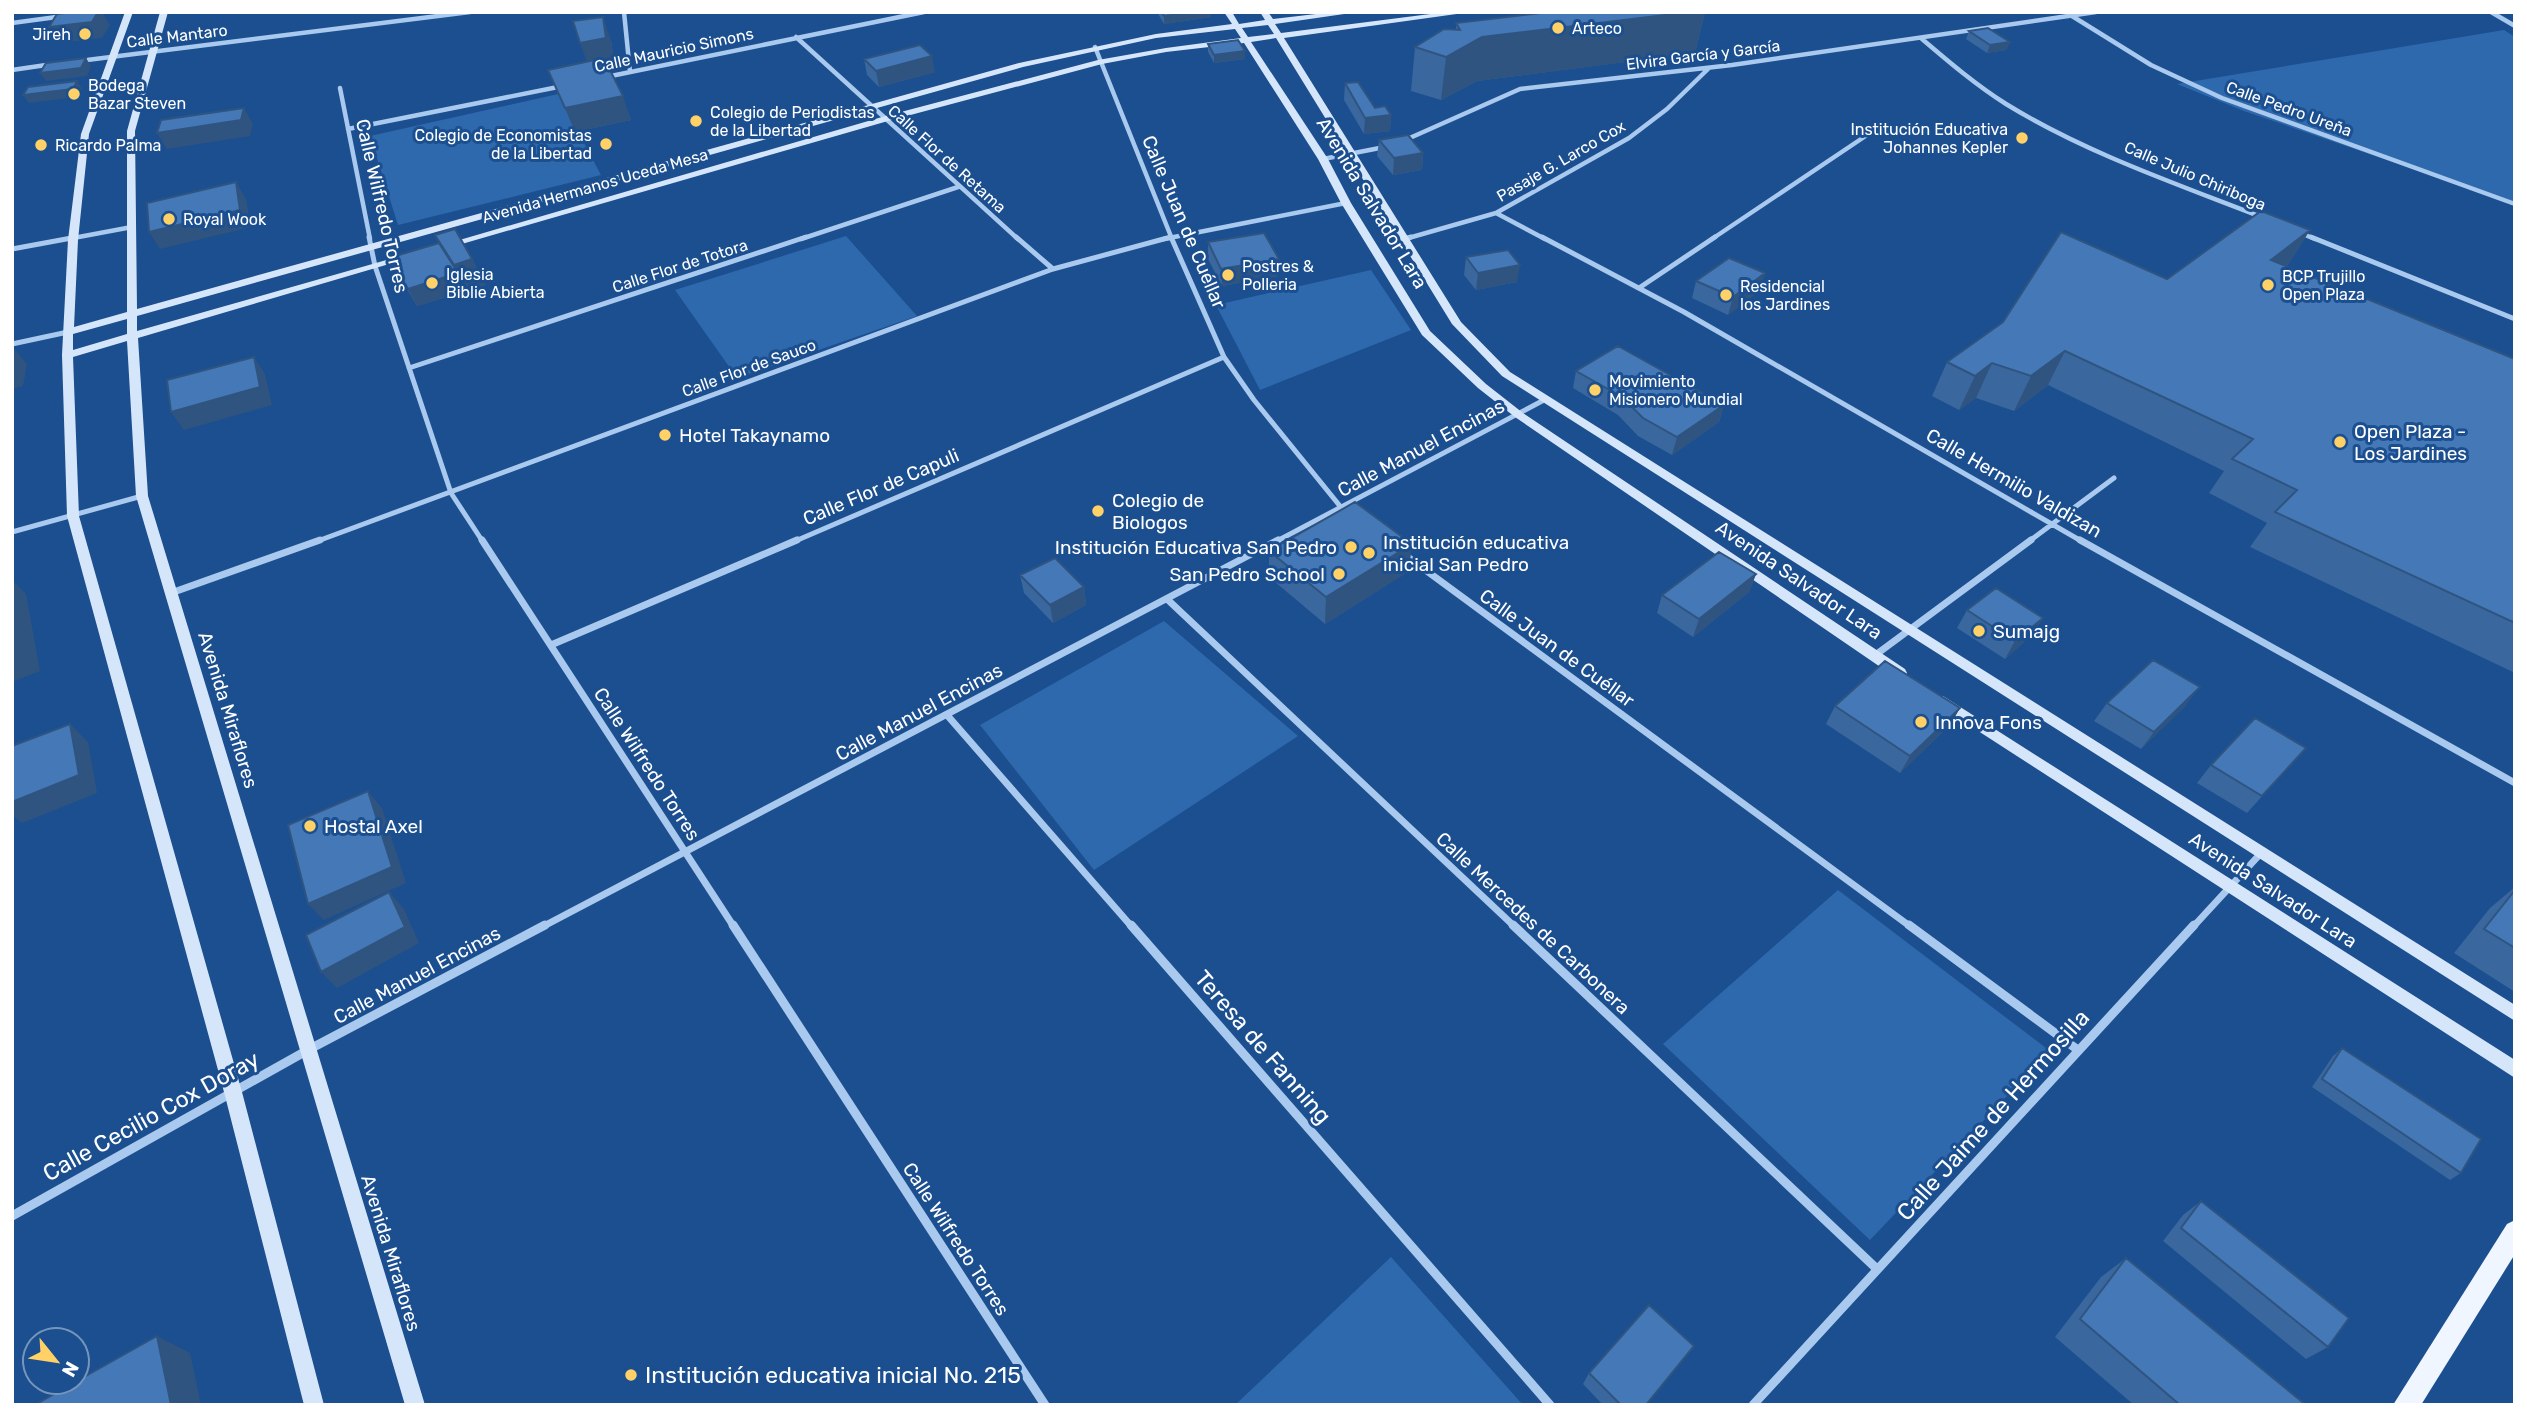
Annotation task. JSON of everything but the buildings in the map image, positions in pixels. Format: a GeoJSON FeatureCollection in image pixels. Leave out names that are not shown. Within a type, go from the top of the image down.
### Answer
{"type":"FeatureCollection","features":[{"type":"Feature","properties":{"kind":"main road"},"geometry":{"type":"LineString","coordinates":[[2406,1405],[2515,1232]]}},
{"type":"Feature","properties":{"kind":"street"},"geometry":{"type":"LineString","coordinates":[[129,12],[85,134],[72,240],[67,355],[73,516],[233,1092],[314,1405]]}},
{"type":"Feature","properties":{"kind":"street","name":"Avenida Miraflores"},"geometry":{"type":"LineString","coordinates":[[164,12],[131,131],[132,335],[142,496],[415,1405]]}},
{"type":"Feature","properties":{"kind":"street","name":"Calle Mantaro"},"geometry":{"type":"LineString","coordinates":[[76,61],[470,12]]}},
{"type":"Feature","properties":{"kind":"street"},"geometry":{"type":"LineString","coordinates":[[624,12],[630,72]]}},
{"type":"Feature","properties":{"kind":"street","name":"Calle Mauricio Simons"},"geometry":{"type":"LineString","coordinates":[[598,79],[924,12]]}},
{"type":"Feature","properties":{"kind":"street","name":"Avenida Salvador Lara"},"geometry":{"type":"LineString","coordinates":[[1228,12],[1323,159],[1346,203],[1426,333],[1482,386],[1519,415],[1908,678]]}},
{"type":"Feature","properties":{"kind":"street","name":"Avenida Hermanos Uceda Mesa"},"geometry":{"type":"LineString","coordinates":[[68,332],[1096,47],[1156,36],[1237,27],[1267,17],[1354,12]]}},
{"type":"Feature","properties":{"kind":"street","name":"Avenida Hermanos Uceda Mesa"},"geometry":{"type":"LineString","coordinates":[[429,251],[885,119],[1101,62],[1245,40],[1467,12]]}},
{"type":"Feature","properties":{"kind":"street","name":"Elvira García y García"},"geometry":{"type":"LineString","coordinates":[[1323,159],[1379,149],[1426,132],[1487,101],[1520,89],[1709,68],[2096,12]]}},
{"type":"Feature","properties":{"kind":"street"},"geometry":{"type":"LineString","coordinates":[[2491,12],[2515,26]]}},
{"type":"Feature","properties":{"kind":"street","name":"Calle Pedro Ureña"},"geometry":{"type":"LineString","coordinates":[[2069,14],[2151,65],[2221,98],[2515,204]]}},
{"type":"Feature","properties":{"kind":"street"},"geometry":{"type":"LineString","coordinates":[[12,23],[72,15]]}},
{"type":"Feature","properties":{"kind":"street","name":"Avenida Salvador Lara"},"geometry":{"type":"LineString","coordinates":[[1267,17],[1457,324],[1506,374],[1544,401],[2515,1014]]}},
{"type":"Feature","properties":{"kind":"street","name":"Calle Flor de Retama"},"geometry":{"type":"LineString","coordinates":[[796,37],[958,187],[1053,269]]}},
{"type":"Feature","properties":{"kind":"street","name":"Calle Julio Chiriboga"},"geometry":{"type":"LineString","coordinates":[[1922,39],[2020,113],[2160,177],[2274,223]]}},
{"type":"Feature","properties":{"kind":"street","name":"Calle Juan de Cuéllar"},"geometry":{"type":"LineString","coordinates":[[1096,47],[1171,237],[1224,357],[1254,400],[1341,508],[1352,516]]}},
{"type":"Feature","properties":{"kind":"street"},"geometry":{"type":"LineString","coordinates":[[12,70],[64,63]]}},
{"type":"Feature","properties":{"kind":"street","name":"Pasaje G. Larco Cox"},"geometry":{"type":"LineString","coordinates":[[1405,239],[1496,213],[1629,138],[1667,109],[1709,68]]}},
{"type":"Feature","properties":{"kind":"street","name":"Calle Mauricio Simons"},"geometry":{"type":"LineString","coordinates":[[348,129],[571,84]]}},
{"type":"Feature","properties":{"kind":"street","name":"Calle Wilfredo Torres"},"geometry":{"type":"LineString","coordinates":[[340,88],[375,266],[451,493],[1045,1405]]}},
{"type":"Feature","properties":{"kind":"street"},"geometry":{"type":"LineString","coordinates":[[1639,288],[1876,129]]}},
{"type":"Feature","properties":{"kind":"street","name":"Calle Flor de Totora"},"geometry":{"type":"LineString","coordinates":[[409,368],[958,187]]}},
{"type":"Feature","properties":{"kind":"street","name":"Calle Flor de Sauco"},"geometry":{"type":"LineString","coordinates":[[171,593],[451,493],[1053,269],[1171,237],[1346,203]]}},
{"type":"Feature","properties":{"kind":"street","name":"Calle Hermilio Valdizan"},"geometry":{"type":"LineString","coordinates":[[1496,213],[1639,288],[2052,524],[2515,783]]}},
{"type":"Feature","properties":{"kind":"street"},"geometry":{"type":"LineString","coordinates":[[12,250],[132,227]]}},
{"type":"Feature","properties":{"kind":"street","name":"Calle Julio Chiriboga"},"geometry":{"type":"LineString","coordinates":[[2287,228],[2515,319]]}},
{"type":"Feature","properties":{"kind":"street"},"geometry":{"type":"LineString","coordinates":[[67,355],[415,254]]}},
{"type":"Feature","properties":{"kind":"street"},"geometry":{"type":"LineString","coordinates":[[12,344],[68,332]]}},
{"type":"Feature","properties":{"kind":"street","name":"Calle Flor de Capuli"},"geometry":{"type":"LineString","coordinates":[[551,645],[1224,357]]}},
{"type":"Feature","properties":{"kind":"street","name":"Calle Manuel Encinas"},"geometry":{"type":"LineString","coordinates":[[308,1050],[1544,401]]}},
{"type":"Feature","properties":{"kind":"street"},"geometry":{"type":"LineString","coordinates":[[1874,656],[2113,478]]}},
{"type":"Feature","properties":{"kind":"street"},"geometry":{"type":"LineString","coordinates":[[12,533],[142,496]]}},
{"type":"Feature","properties":{"kind":"street","name":"Calle Juan de Cuéllar"},"geometry":{"type":"LineString","coordinates":[[1397,549],[2078,1050]]}},
{"type":"Feature","properties":{"kind":"street","name":"Calle Mercedes de Carbonera"},"geometry":{"type":"LineString","coordinates":[[1167,599],[1877,1269]]}},
{"type":"Feature","properties":{"kind":"street","name":"Avenida Salvador Lara"},"geometry":{"type":"LineString","coordinates":[[1931,693],[2515,1070]]}},
{"type":"Feature","properties":{"kind":"street","name":"Teresa de Fanning"},"geometry":{"type":"LineString","coordinates":[[947,715],[1550,1405]]}},
{"type":"Feature","properties":{"kind":"street","name":"Calle Jaime de Hermosilla"},"geometry":{"type":"LineString","coordinates":[[1752,1405],[2262,852]]}},
{"type":"Feature","properties":{"kind":"street","name":"Calle Cecilio Cox Doray"},"geometry":{"type":"LineString","coordinates":[[12,1216],[308,1050]]}},
{"type":"Feature","properties":{"kind":"shaded area"},"geometry":{"type":"Polygon","coordinates":[[[2504,30],[2515,37],[2515,204],[2244,111],[2177,84],[2504,30]]]}},
{"type":"Feature","properties":{"kind":"shaded area"},"geometry":{"type":"Polygon","coordinates":[[[558,94],[601,175],[398,225],[370,136],[558,94]]]}},
{"type":"Feature","properties":{"kind":"shaded area"},"geometry":{"type":"Polygon","coordinates":[[[846,236],[917,316],[737,378],[675,290],[846,236]]]}},
{"type":"Feature","properties":{"kind":"shaded area"},"geometry":{"type":"Polygon","coordinates":[[[1371,270],[1411,330],[1260,390],[1216,305],[1371,270]]]}},
{"type":"Feature","properties":{"kind":"shaded area"},"geometry":{"type":"Polygon","coordinates":[[[1164,621],[1298,736],[1094,870],[980,725],[1164,621]]]}},
{"type":"Feature","properties":{"kind":"shaded area"},"geometry":{"type":"Polygon","coordinates":[[[1838,890],[2050,1051],[1870,1240],[1663,1044],[1838,890]]]}},
{"type":"Feature","properties":{"kind":"shaded area"},"geometry":{"type":"Polygon","coordinates":[[[1391,1257],[1523,1405],[1235,1405],[1391,1257]]]}},
{"type":"Feature","properties":{"kind":"place","name":"Arteco"},"geometry":{"type":"Point","coordinates":[1558,28]}},
{"type":"Feature","properties":{"kind":"place","name":"Jireh"},"geometry":{"type":"Point","coordinates":[85,34]}},
{"type":"Feature","properties":{"kind":"place","name":"Bodega Bazar Steven"},"geometry":{"type":"Point","coordinates":[74,94]}},
{"type":"Feature","properties":{"kind":"place","name":"Colegio de Periodistas de la Libertad"},"geometry":{"type":"Point","coordinates":[696,121]}},
{"type":"Feature","properties":{"kind":"place","name":"Institución Educativa Johannes Kepler"},"geometry":{"type":"Point","coordinates":[2022,138]}},
{"type":"Feature","properties":{"kind":"place","name":"Colegio de Economistas de la Libertad"},"geometry":{"type":"Point","coordinates":[606,144]}},
{"type":"Feature","properties":{"kind":"place","name":"Ricardo Palma"},"geometry":{"type":"Point","coordinates":[41,145]}},
{"type":"Feature","properties":{"kind":"place","name":"Royal Wook"},"geometry":{"type":"Point","coordinates":[169,219]}},
{"type":"Feature","properties":{"kind":"place","name":"Postres & Polleria"},"geometry":{"type":"Point","coordinates":[1228,275]}},
{"type":"Feature","properties":{"kind":"place","name":"Iglesia Biblie Abierta"},"geometry":{"type":"Point","coordinates":[432,283]}},
{"type":"Feature","properties":{"kind":"place","name":"BCP Trujillo Open Plaza"},"geometry":{"type":"Point","coordinates":[2268,285]}},
{"type":"Feature","properties":{"kind":"place","name":"Residencial los Jardines"},"geometry":{"type":"Point","coordinates":[1726,295]}},
{"type":"Feature","properties":{"kind":"place","name":"Movimiento Misionero Mundial"},"geometry":{"type":"Point","coordinates":[1595,390]}},
{"type":"Feature","properties":{"kind":"place","name":"Hotel Takaynamo"},"geometry":{"type":"Point","coordinates":[665,435]}},
{"type":"Feature","properties":{"kind":"place","name":"Open Plaza - Los Jardines"},"geometry":{"type":"Point","coordinates":[2340,442]}},
{"type":"Feature","properties":{"kind":"place","name":"Colegio de Biologos"},"geometry":{"type":"Point","coordinates":[1098,511]}},
{"type":"Feature","properties":{"kind":"place","name":"Institución Educativa San Pedro"},"geometry":{"type":"Point","coordinates":[1351,547]}},
{"type":"Feature","properties":{"kind":"place","name":"Institución educativa inicial San Pedro"},"geometry":{"type":"Point","coordinates":[1369,553]}},
{"type":"Feature","properties":{"kind":"place","name":"San Pedro School"},"geometry":{"type":"Point","coordinates":[1339,574]}},
{"type":"Feature","properties":{"kind":"place","name":"Sumajg"},"geometry":{"type":"Point","coordinates":[1979,631]}},
{"type":"Feature","properties":{"kind":"place","name":"Innova Fons"},"geometry":{"type":"Point","coordinates":[1921,722]}},
{"type":"Feature","properties":{"kind":"place","name":"Hostal Axel"},"geometry":{"type":"Point","coordinates":[310,826]}},
{"type":"Feature","properties":{"kind":"place","name":"Institución educativa inicial No. 215"},"geometry":{"type":"Point","coordinates":[631,1375]}}]}
